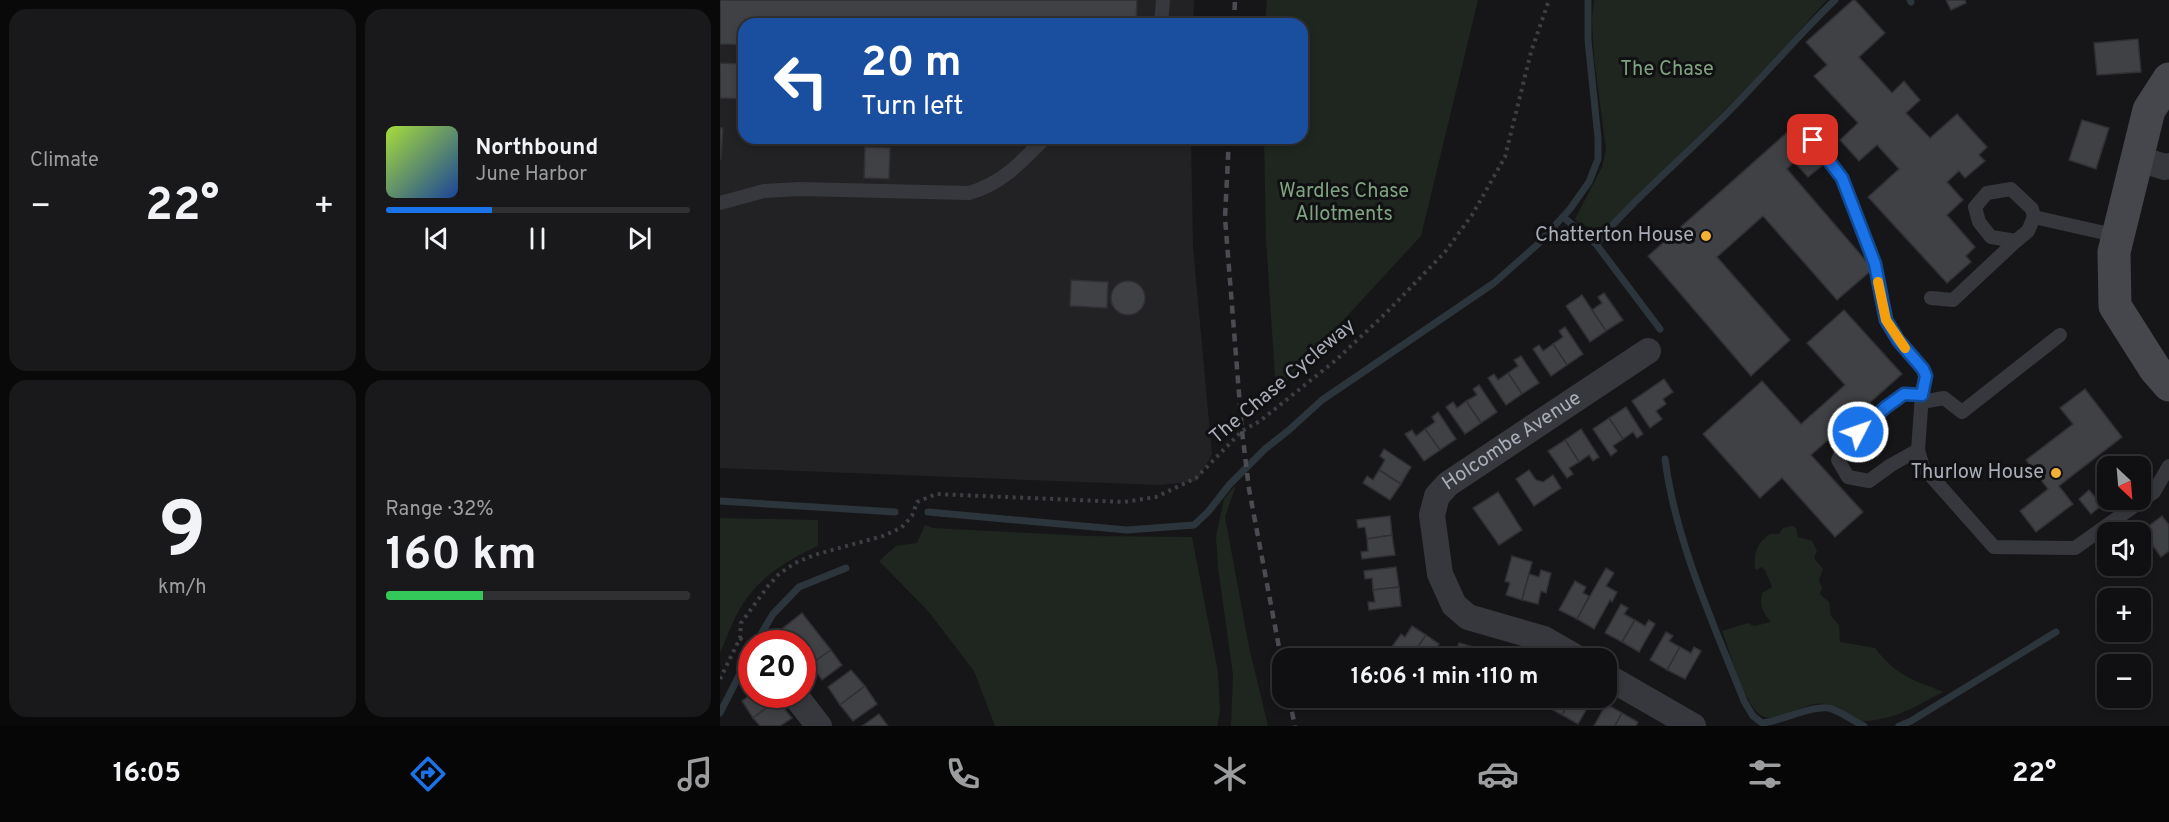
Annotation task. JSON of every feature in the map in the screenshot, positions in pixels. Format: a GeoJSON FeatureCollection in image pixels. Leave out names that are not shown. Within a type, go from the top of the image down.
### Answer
{"type":"FeatureCollection","features":[{"type":"Feature","properties":{"kind":"main road"},"geometry":{"type":"LineString","coordinates":[[2169,79],[2149,110],[2154,163],[2118,236],[2114,252],[2115,306],[2155,369],[2169,385]]}},
{"type":"Feature","properties":{"kind":"street","name":"Holcombe Avenue"},"geometry":{"type":"LineString","coordinates":[[1560,648],[1544,639],[1468,617],[1454,605],[1440,574],[1432,515],[1437,496],[1448,484],[1648,351]]}},
{"type":"Feature","properties":{"kind":"street"},"geometry":{"type":"LineString","coordinates":[[1617,682],[1693,726]]}},
{"type":"Feature","properties":{"kind":"street"},"geometry":{"type":"LineString","coordinates":[[805,708],[819,726]]}},
{"type":"Feature","properties":{"kind":"lane"},"geometry":{"type":"LineString","coordinates":[[1162,18],[1163,0]]}},
{"type":"Feature","properties":{"kind":"lane"},"geometry":{"type":"LineString","coordinates":[[1813,140],[1842,178],[1875,264],[1886,320],[1898,340],[1923,369],[1926,376],[1918,450],[1923,467],[1994,547],[2075,548],[2154,492],[2169,466]]}},
{"type":"Feature","properties":{"kind":"lane"},"geometry":{"type":"LineString","coordinates":[[720,203],[764,190],[969,193],[986,189],[1004,178],[1039,144]]}},
{"type":"Feature","properties":{"kind":"lane"},"geometry":{"type":"LineString","coordinates":[[1931,298],[1953,300],[2028,231],[2034,217],[2032,209],[2011,189],[1987,193],[1975,207],[1979,222],[1991,237],[2016,241]]}},
{"type":"Feature","properties":{"kind":"lane"},"geometry":{"type":"LineString","coordinates":[[2034,217],[2118,236]]}},
{"type":"Feature","properties":{"kind":"lane"},"geometry":{"type":"LineString","coordinates":[[1918,450],[1869,481],[1848,477],[1838,459],[1848,440],[1904,394],[1922,399],[1944,398],[1962,412],[2060,336]]}},
{"type":"Feature","properties":{"kind":"path","name":"The Chase Cycleway"},"geometry":{"type":"LineString","coordinates":[[741,630],[741,623],[768,585],[779,574],[795,563],[814,555],[883,537],[901,528],[912,516],[917,502],[936,494],[1124,502],[1156,497],[1196,478],[1242,431],[1260,421],[1336,360],[1386,313],[1445,252],[1472,215],[1504,158],[1531,52],[1549,0]]}},
{"type":"Feature","properties":{"kind":"path","name":"The Chase Cycleway"},"geometry":{"type":"LineString","coordinates":[[720,679],[738,642]]}},
{"type":"Feature","properties":{"kind":"shaded area"},"geometry":{"type":"Polygon","coordinates":[[[720,0],[1194,0],[1193,18],[738,18],[738,144],[1191,144],[1193,247],[1212,454],[1197,481],[1160,485],[720,468],[720,0]]]}},
{"type":"Feature","properties":{"kind":"green space","name":"Wardles Chase Allotments"},"geometry":{"type":"Polygon","coordinates":[[[1267,0],[1478,0],[1421,236],[1276,393],[1266,239],[1264,144],[1308,144],[1308,18],[1266,18],[1267,0]]]}},
{"type":"Feature","properties":{"kind":"green space","name":"The Chase"},"geometry":{"type":"Polygon","coordinates":[[[1594,0],[1827,0],[1748,87],[1603,231],[1599,232],[1575,219],[1602,167],[1606,150],[1594,57],[1592,19],[1594,0]]]}},
{"type":"Feature","properties":{"kind":"green space"},"geometry":{"type":"Polygon","coordinates":[[[1236,485],[1225,517],[1249,647],[1268,726],[1231,726],[1233,675],[1216,536],[1224,499],[1236,485]]]}},
{"type":"Feature","properties":{"kind":"green space"},"geometry":{"type":"Polygon","coordinates":[[[720,518],[818,520],[818,546],[784,564],[755,588],[739,610],[720,653],[720,518]]]}},
{"type":"Feature","properties":{"kind":"green space"},"geometry":{"type":"Polygon","coordinates":[[[925,525],[933,528],[1086,536],[1192,537],[1218,672],[1220,712],[1217,726],[995,726],[974,671],[928,611],[879,561],[896,546],[917,543],[925,525]]]}},
{"type":"Feature","properties":{"kind":"green space"},"geometry":{"type":"Polygon","coordinates":[[[1792,526],[1796,528],[1798,537],[1812,541],[1817,551],[1814,558],[1823,569],[1819,580],[1822,588],[1820,594],[1829,602],[1831,616],[1839,625],[1840,642],[1875,648],[1898,671],[1944,692],[1899,714],[1870,721],[1856,719],[1836,707],[1823,704],[1809,705],[1779,717],[1765,717],[1759,714],[1742,687],[1722,631],[1748,623],[1754,626],[1771,622],[1761,602],[1762,593],[1772,587],[1765,570],[1761,567],[1755,569],[1756,553],[1759,545],[1770,534],[1779,534],[1783,528],[1792,526]]]}},
{"type":"Feature","properties":{"kind":"building"},"geometry":{"type":"Polygon","coordinates":[[[720,0],[1137,0],[1136,18],[738,18],[738,45],[720,44],[720,0]]]}},
{"type":"Feature","properties":{"kind":"building"},"geometry":{"type":"Polygon","coordinates":[[[1853,0],[1885,33],[1859,57],[1892,93],[1904,81],[1920,100],[1906,113],[1930,138],[1957,114],[1987,147],[1979,155],[1985,161],[1965,178],[1959,171],[1947,182],[1963,200],[1947,215],[1975,247],[1966,256],[1971,262],[1947,283],[1868,197],[1899,169],[1877,145],[1859,161],[1840,140],[1858,123],[1814,76],[1827,65],[1806,42],[1853,0]]]}},
{"type":"Feature","properties":{"kind":"building"},"geometry":{"type":"Polygon","coordinates":[[[1946,0],[1965,0],[1966,3],[1951,10],[1946,0]]]}},
{"type":"Feature","properties":{"kind":"building"},"geometry":{"type":"Polygon","coordinates":[[[2138,39],[2141,72],[2097,75],[2094,43],[2138,39]]]}},
{"type":"Feature","properties":{"kind":"building"},"geometry":{"type":"Polygon","coordinates":[[[720,63],[738,64],[738,99],[720,98],[720,63]]]}},
{"type":"Feature","properties":{"kind":"building"},"geometry":{"type":"Polygon","coordinates":[[[2082,120],[2109,128],[2096,169],[2069,160],[2082,120]]]}},
{"type":"Feature","properties":{"kind":"building"},"geometry":{"type":"Polygon","coordinates":[[[720,128],[723,128],[721,159],[720,158],[720,128]]]}},
{"type":"Feature","properties":{"kind":"building","name":"Chatterton House"},"geometry":{"type":"Polygon","coordinates":[[[1791,129],[1822,166],[1808,177],[1794,162],[1787,169],[1873,269],[1837,300],[1763,216],[1717,257],[1790,340],[1751,376],[1648,256],[1791,129]]]}},
{"type":"Feature","properties":{"kind":"building"},"geometry":{"type":"Polygon","coordinates":[[[865,147],[890,148],[889,179],[864,178],[865,147]]]}},
{"type":"Feature","properties":{"kind":"building"},"geometry":{"type":"Polygon","coordinates":[[[1071,280],[1108,282],[1107,308],[1070,306],[1071,280]]]}},
{"type":"Feature","properties":{"kind":"building"},"geometry":{"type":"Polygon","coordinates":[[[1128,281],[1140,286],[1145,298],[1140,310],[1128,315],[1116,310],[1111,298],[1116,286],[1128,281]]]}},
{"type":"Feature","properties":{"kind":"building"},"geometry":{"type":"Polygon","coordinates":[[[1604,293],[1623,320],[1606,331],[1592,310],[1602,303],[1598,297],[1604,293]]]}},
{"type":"Feature","properties":{"kind":"building"},"geometry":{"type":"Polygon","coordinates":[[[1582,295],[1606,331],[1590,342],[1566,306],[1582,295]]]}},
{"type":"Feature","properties":{"kind":"building"},"geometry":{"type":"Polygon","coordinates":[[[1844,310],[1902,374],[1811,455],[1863,512],[1835,537],[1782,478],[1760,498],[1703,434],[1762,381],[1801,424],[1845,385],[1807,343],[1844,310]]]}},
{"type":"Feature","properties":{"kind":"building"},"geometry":{"type":"Polygon","coordinates":[[[1565,327],[1583,354],[1567,365],[1553,344],[1563,337],[1559,331],[1565,327]]]}},
{"type":"Feature","properties":{"kind":"building"},"geometry":{"type":"Polygon","coordinates":[[[1553,344],[1567,365],[1551,376],[1533,349],[1539,345],[1543,351],[1553,344]]]}},
{"type":"Feature","properties":{"kind":"building"},"geometry":{"type":"Polygon","coordinates":[[[1521,356],[1539,383],[1522,394],[1508,373],[1518,366],[1514,360],[1521,356]]]}},
{"type":"Feature","properties":{"kind":"building"},"geometry":{"type":"Polygon","coordinates":[[[1508,373],[1522,394],[1506,405],[1488,378],[1494,374],[1498,380],[1508,373]]]}},
{"type":"Feature","properties":{"kind":"building"},"geometry":{"type":"Polygon","coordinates":[[[1664,379],[1673,392],[1663,399],[1666,404],[1656,411],[1662,419],[1650,428],[1632,401],[1664,379]]]}},
{"type":"Feature","properties":{"kind":"building"},"geometry":{"type":"Polygon","coordinates":[[[1479,385],[1497,412],[1481,423],[1466,401],[1477,395],[1473,389],[1479,385]]]}},
{"type":"Feature","properties":{"kind":"building","name":"Thurlow House"},"geometry":{"type":"Polygon","coordinates":[[[2085,389],[2122,437],[2059,486],[2073,504],[2036,532],[2020,511],[2048,489],[2026,460],[2073,424],[2060,408],[2085,389]]]}},
{"type":"Feature","properties":{"kind":"building"},"geometry":{"type":"Polygon","coordinates":[[[1466,401],[1481,423],[1465,434],[1446,407],[1453,402],[1457,408],[1466,401]]]}},
{"type":"Feature","properties":{"kind":"building"},"geometry":{"type":"Polygon","coordinates":[[[1626,407],[1643,434],[1637,438],[1633,432],[1623,439],[1609,418],[1626,407]]]}},
{"type":"Feature","properties":{"kind":"building"},"geometry":{"type":"Polygon","coordinates":[[[1438,412],[1456,439],[1440,450],[1425,429],[1435,422],[1432,417],[1438,412]]]}},
{"type":"Feature","properties":{"kind":"building"},"geometry":{"type":"Polygon","coordinates":[[[1609,418],[1623,439],[1613,446],[1617,451],[1611,456],[1593,429],[1609,418]]]}},
{"type":"Feature","properties":{"kind":"building"},"geometry":{"type":"Polygon","coordinates":[[[1425,429],[1440,450],[1424,461],[1405,434],[1412,430],[1416,436],[1425,429]]]}},
{"type":"Feature","properties":{"kind":"building"},"geometry":{"type":"Polygon","coordinates":[[[1581,429],[1599,457],[1593,461],[1589,455],[1579,462],[1565,440],[1581,429]]]}},
{"type":"Feature","properties":{"kind":"building"},"geometry":{"type":"Polygon","coordinates":[[[1565,440],[1579,462],[1569,468],[1573,474],[1567,478],[1548,451],[1565,440]]]}},
{"type":"Feature","properties":{"kind":"building"},"geometry":{"type":"Polygon","coordinates":[[[1384,449],[1411,467],[1401,484],[1379,470],[1385,460],[1380,456],[1384,449]]]}},
{"type":"Feature","properties":{"kind":"building"},"geometry":{"type":"Polygon","coordinates":[[[1379,470],[1401,484],[1390,500],[1363,483],[1367,476],[1373,480],[1379,470]]]}},
{"type":"Feature","properties":{"kind":"building"},"geometry":{"type":"Polygon","coordinates":[[[1529,470],[1536,480],[1543,482],[1553,475],[1561,488],[1534,506],[1516,479],[1529,470]]]}},
{"type":"Feature","properties":{"kind":"building"},"geometry":{"type":"Polygon","coordinates":[[[2089,490],[2097,499],[2097,509],[2091,514],[2079,499],[2089,490]]]}},
{"type":"Feature","properties":{"kind":"building"},"geometry":{"type":"Polygon","coordinates":[[[1498,492],[1522,530],[1499,545],[1473,508],[1498,492]]]}},
{"type":"Feature","properties":{"kind":"building"},"geometry":{"type":"Polygon","coordinates":[[[1390,516],[1392,535],[1367,539],[1365,527],[1358,528],[1357,520],[1390,516]]]}},
{"type":"Feature","properties":{"kind":"building"},"geometry":{"type":"Polygon","coordinates":[[[2162,516],[2169,525],[2169,551],[2161,557],[2151,543],[2151,524],[2162,516]]]}},
{"type":"Feature","properties":{"kind":"building"},"geometry":{"type":"Polygon","coordinates":[[[1392,535],[1395,555],[1362,559],[1361,552],[1368,551],[1367,539],[1392,535]]]}},
{"type":"Feature","properties":{"kind":"building"},"geometry":{"type":"Polygon","coordinates":[[[1512,556],[1532,562],[1522,600],[1506,595],[1510,583],[1505,581],[1512,556]]]}},
{"type":"Feature","properties":{"kind":"building"},"geometry":{"type":"Polygon","coordinates":[[[1396,567],[1399,587],[1373,590],[1372,578],[1365,579],[1364,571],[1396,567]]]}},
{"type":"Feature","properties":{"kind":"building"},"geometry":{"type":"Polygon","coordinates":[[[1606,568],[1614,573],[1606,586],[1617,592],[1594,629],[1577,619],[1606,568]]]}},
{"type":"Feature","properties":{"kind":"building"},"geometry":{"type":"Polygon","coordinates":[[[1541,570],[1551,573],[1546,593],[1541,591],[1538,604],[1522,600],[1529,574],[1539,577],[1541,570]]]}},
{"type":"Feature","properties":{"kind":"building"},"geometry":{"type":"Polygon","coordinates":[[[1575,581],[1586,587],[1583,593],[1589,596],[1577,619],[1559,610],[1575,581]]]}},
{"type":"Feature","properties":{"kind":"building"},"geometry":{"type":"Polygon","coordinates":[[[1399,587],[1401,606],[1369,610],[1368,602],[1375,602],[1373,590],[1399,587]]]}},
{"type":"Feature","properties":{"kind":"building"},"geometry":{"type":"Polygon","coordinates":[[[1621,604],[1628,608],[1624,614],[1635,620],[1622,642],[1605,633],[1621,604]]]}},
{"type":"Feature","properties":{"kind":"building"},"geometry":{"type":"Polygon","coordinates":[[[802,613],[815,630],[784,630],[783,628],[802,613]]]}},
{"type":"Feature","properties":{"kind":"building"},"geometry":{"type":"Polygon","coordinates":[[[1635,620],[1645,626],[1649,620],[1655,624],[1639,652],[1622,642],[1635,620]]]}},
{"type":"Feature","properties":{"kind":"building"},"geometry":{"type":"Polygon","coordinates":[[[1412,626],[1426,635],[1417,648],[1391,648],[1401,634],[1405,637],[1412,626]]]}},
{"type":"Feature","properties":{"kind":"building"},"geometry":{"type":"Polygon","coordinates":[[[816,631],[831,650],[816,660],[816,631]]]}},
{"type":"Feature","properties":{"kind":"building"},"geometry":{"type":"Polygon","coordinates":[[[1666,632],[1673,636],[1669,641],[1680,647],[1667,670],[1650,660],[1666,632]]]}},
{"type":"Feature","properties":{"kind":"building"},"geometry":{"type":"Polygon","coordinates":[[[1426,635],[1439,644],[1436,648],[1417,648],[1426,635]]]}},
{"type":"Feature","properties":{"kind":"building"},"geometry":{"type":"Polygon","coordinates":[[[1459,643],[1477,648],[1457,648],[1459,643]]]}},
{"type":"Feature","properties":{"kind":"building"},"geometry":{"type":"Polygon","coordinates":[[[1680,647],[1691,653],[1694,647],[1701,651],[1685,679],[1667,670],[1680,647]]]}},
{"type":"Feature","properties":{"kind":"building"},"geometry":{"type":"Polygon","coordinates":[[[831,650],[842,665],[822,680],[816,671],[816,660],[831,650]]]}},
{"type":"Feature","properties":{"kind":"building"},"geometry":{"type":"Polygon","coordinates":[[[851,670],[865,686],[840,705],[828,687],[851,670]]]}},
{"type":"Feature","properties":{"kind":"building"},"geometry":{"type":"Polygon","coordinates":[[[865,686],[877,704],[853,721],[840,705],[865,686]]]}},
{"type":"Feature","properties":{"kind":"building"},"geometry":{"type":"Polygon","coordinates":[[[747,708],[766,708],[753,718],[747,708]]]}},
{"type":"Feature","properties":{"kind":"building"},"geometry":{"type":"Polygon","coordinates":[[[766,708],[784,708],[792,718],[780,726],[760,726],[753,718],[766,708]]]}},
{"type":"Feature","properties":{"kind":"building"},"geometry":{"type":"Polygon","coordinates":[[[1550,708],[1566,708],[1562,715],[1550,708]]]}},
{"type":"Feature","properties":{"kind":"building"},"geometry":{"type":"Polygon","coordinates":[[[1566,708],[1587,708],[1578,724],[1562,715],[1566,708]]]}},
{"type":"Feature","properties":{"kind":"building"},"geometry":{"type":"Polygon","coordinates":[[[1604,708],[1613,708],[1622,713],[1615,726],[1594,726],[1604,708]]]}},
{"type":"Feature","properties":{"kind":"building"},"geometry":{"type":"Polygon","coordinates":[[[1622,713],[1638,722],[1636,726],[1615,726],[1622,713]]]}},
{"type":"Feature","properties":{"kind":"building"},"geometry":{"type":"Polygon","coordinates":[[[879,714],[888,726],[862,726],[879,714]]]}},
{"type":"Feature","properties":{"kind":"waterway"},"geometry":{"type":"LineString","coordinates":[[928,512],[1127,530],[1194,525],[1265,449],[1322,400],[1494,283],[1538,244],[1570,209],[1589,182],[1598,159],[1588,40],[1588,0]]}},
{"type":"Feature","properties":{"kind":"waterway"},"geometry":{"type":"LineString","coordinates":[[1596,244],[1639,198],[1730,110],[1835,0]]}},
{"type":"Feature","properties":{"kind":"waterway"},"geometry":{"type":"LineString","coordinates":[[1563,217],[1596,244],[1660,329]]}},
{"type":"Feature","properties":{"kind":"waterway"},"geometry":{"type":"LineString","coordinates":[[1665,459],[1678,521],[1697,582],[1744,701],[1753,716],[1762,723],[1814,709],[1829,708],[1864,726]]}},
{"type":"Feature","properties":{"kind":"waterway"},"geometry":{"type":"LineString","coordinates":[[720,501],[895,512]]}},
{"type":"Feature","properties":{"kind":"waterway"},"geometry":{"type":"LineString","coordinates":[[763,630],[773,614],[799,587],[846,568]]}},
{"type":"Feature","properties":{"kind":"waterway"},"geometry":{"type":"LineString","coordinates":[[1899,726],[1911,721],[2056,632]]}},
{"type":"Feature","properties":{"kind":"waterway"},"geometry":{"type":"LineString","coordinates":[[720,713],[738,678]]}},
{"type":"Feature","properties":{"kind":"railway"},"geometry":{"type":"LineString","coordinates":[[1234,18],[1235,0]]}},
{"type":"Feature","properties":{"kind":"railway"},"geometry":{"type":"LineString","coordinates":[[1229,144],[1225,218],[1242,431],[1249,489],[1279,648]]}},
{"type":"Feature","properties":{"kind":"railway"},"geometry":{"type":"LineString","coordinates":[[1291,708],[1295,726]]}},
{"type":"Feature","properties":{"kind":"slow traffic"},"geometry":{"type":"LineString","coordinates":[[1878,282],[1886,320],[1905,348]]}},
{"type":"Feature","properties":{"kind":"place","name":"Chatterton House"},"geometry":{"type":"Point","coordinates":[1706,236]}},
{"type":"Feature","properties":{"kind":"place","name":"Thurlow House"},"geometry":{"type":"Point","coordinates":[2056,473]}},
{"type":"Feature","properties":{"kind":"route"},"geometry":{"type":"LineString","coordinates":[[1813,140],[1842,178],[1875,264],[1886,320],[1898,340],[1923,369],[1926,376],[1922,395],[1904,394],[1858,432]]}}]}
